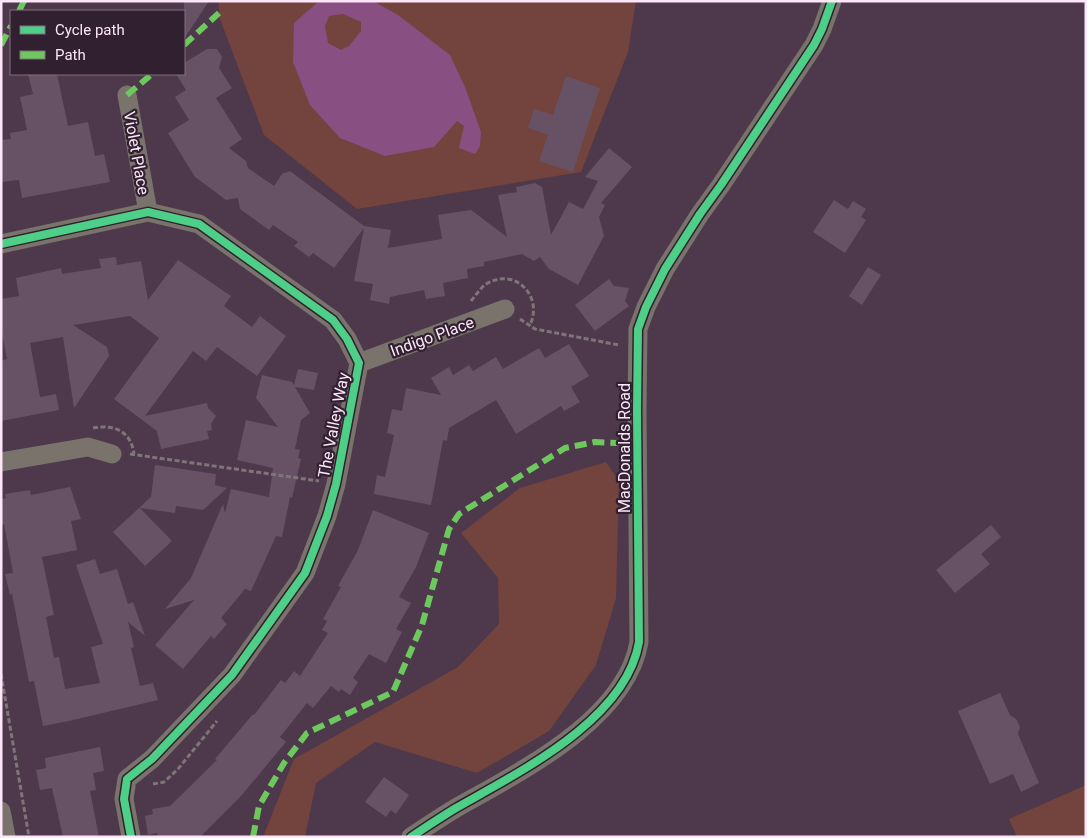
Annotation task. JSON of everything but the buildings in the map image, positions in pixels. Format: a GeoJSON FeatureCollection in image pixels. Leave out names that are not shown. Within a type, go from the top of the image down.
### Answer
{"type":"FeatureCollection","features":[{"type":"Feature","properties":{"kind":"street","name":"MacDonalds Road"},"geometry":{"type":"LineString","coordinates":[[412,837],[454,809],[524,770],[565,742],[613,697],[633,666],[639,642],[638,329],[646,307],[665,269],[814,45],[832,1]]}},
{"type":"Feature","properties":{"kind":"street","name":"Violet Place"},"geometry":{"type":"LineString","coordinates":[[127,95],[148,212]]}},
{"type":"Feature","properties":{"kind":"street","name":"The Valley Way"},"geometry":{"type":"LineString","coordinates":[[1,244],[148,212],[199,224],[333,320],[348,339],[359,363],[336,484],[327,516],[305,573],[232,675],[152,759],[127,779],[124,799],[131,837]]}},
{"type":"Feature","properties":{"kind":"street","name":"Indigo Place"},"geometry":{"type":"LineString","coordinates":[[359,363],[504,309]]}},
{"type":"Feature","properties":{"kind":"street"},"geometry":{"type":"LineString","coordinates":[[1,462],[88,447],[112,454]]}},
{"type":"Feature","properties":{"kind":"street"},"geometry":{"type":"LineString","coordinates":[[1,811],[6,837]]}},
{"type":"Feature","properties":{"kind":"path"},"geometry":{"type":"LineString","coordinates":[[504,309],[536,329],[638,349]]}},
{"type":"Feature","properties":{"kind":"path"},"geometry":{"type":"LineString","coordinates":[[112,454],[136,454],[336,484]]}},
{"type":"Feature","properties":{"kind":"path"},"geometry":{"type":"LineString","coordinates":[[1,674],[29,837]]}},
{"type":"Feature","properties":{"kind":"shaded area"},"geometry":{"type":"Polygon","coordinates":[[[218,1],[636,1],[628,52],[581,172],[357,209],[264,135],[220,19],[218,1]]]}},
{"type":"Feature","properties":{"kind":"shaded area"},"geometry":{"type":"Polygon","coordinates":[[[319,1],[373,1],[398,15],[450,55],[465,87],[481,132],[480,146],[475,154],[459,148],[464,126],[457,121],[434,147],[385,156],[340,138],[310,105],[293,62],[294,23],[319,1]],[[343,14],[329,16],[325,26],[328,43],[341,50],[349,46],[361,31],[361,22],[343,14]]]}},
{"type":"Feature","properties":{"kind":"shaded area"},"geometry":{"type":"Polygon","coordinates":[[[606,462],[619,481],[616,598],[596,665],[549,731],[477,773],[375,742],[316,783],[305,837],[263,837],[294,759],[458,667],[499,624],[498,578],[461,533],[520,488],[606,462]]]}},
{"type":"Feature","properties":{"kind":"shaded area"},"geometry":{"type":"Polygon","coordinates":[[[1086,785],[1086,837],[1017,837],[1009,819],[1086,785]]]}},
{"type":"Feature","properties":{"kind":"marked path"},"geometry":{"type":"LineString","coordinates":[[20,10],[24,1]]}},
{"type":"Feature","properties":{"kind":"marked path"},"geometry":{"type":"LineString","coordinates":[[185,44],[219,13]]}},
{"type":"Feature","properties":{"kind":"marked path"},"geometry":{"type":"LineString","coordinates":[[1,45],[10,28]]}},
{"type":"Feature","properties":{"kind":"marked path"},"geometry":{"type":"LineString","coordinates":[[127,95],[151,75]]}},
{"type":"Feature","properties":{"kind":"marked path"},"geometry":{"type":"LineString","coordinates":[[253,837],[259,806],[284,763],[307,733],[393,692],[422,625],[449,529],[459,514],[565,448],[595,442],[637,444]]}},
{"type":"Feature","properties":{"kind":"cycle path"},"geometry":{"type":"LineString","coordinates":[[411,837],[566,741],[592,719],[614,696],[630,670],[639,642],[638,329],[646,307],[665,269],[814,45],[832,1]]}},
{"type":"Feature","properties":{"kind":"cycle path"},"geometry":{"type":"LineString","coordinates":[[1,244],[148,212],[199,224],[333,320],[347,339],[359,363],[336,484],[327,516],[305,573],[232,675],[152,759],[127,779],[124,799],[131,837]]}}]}
